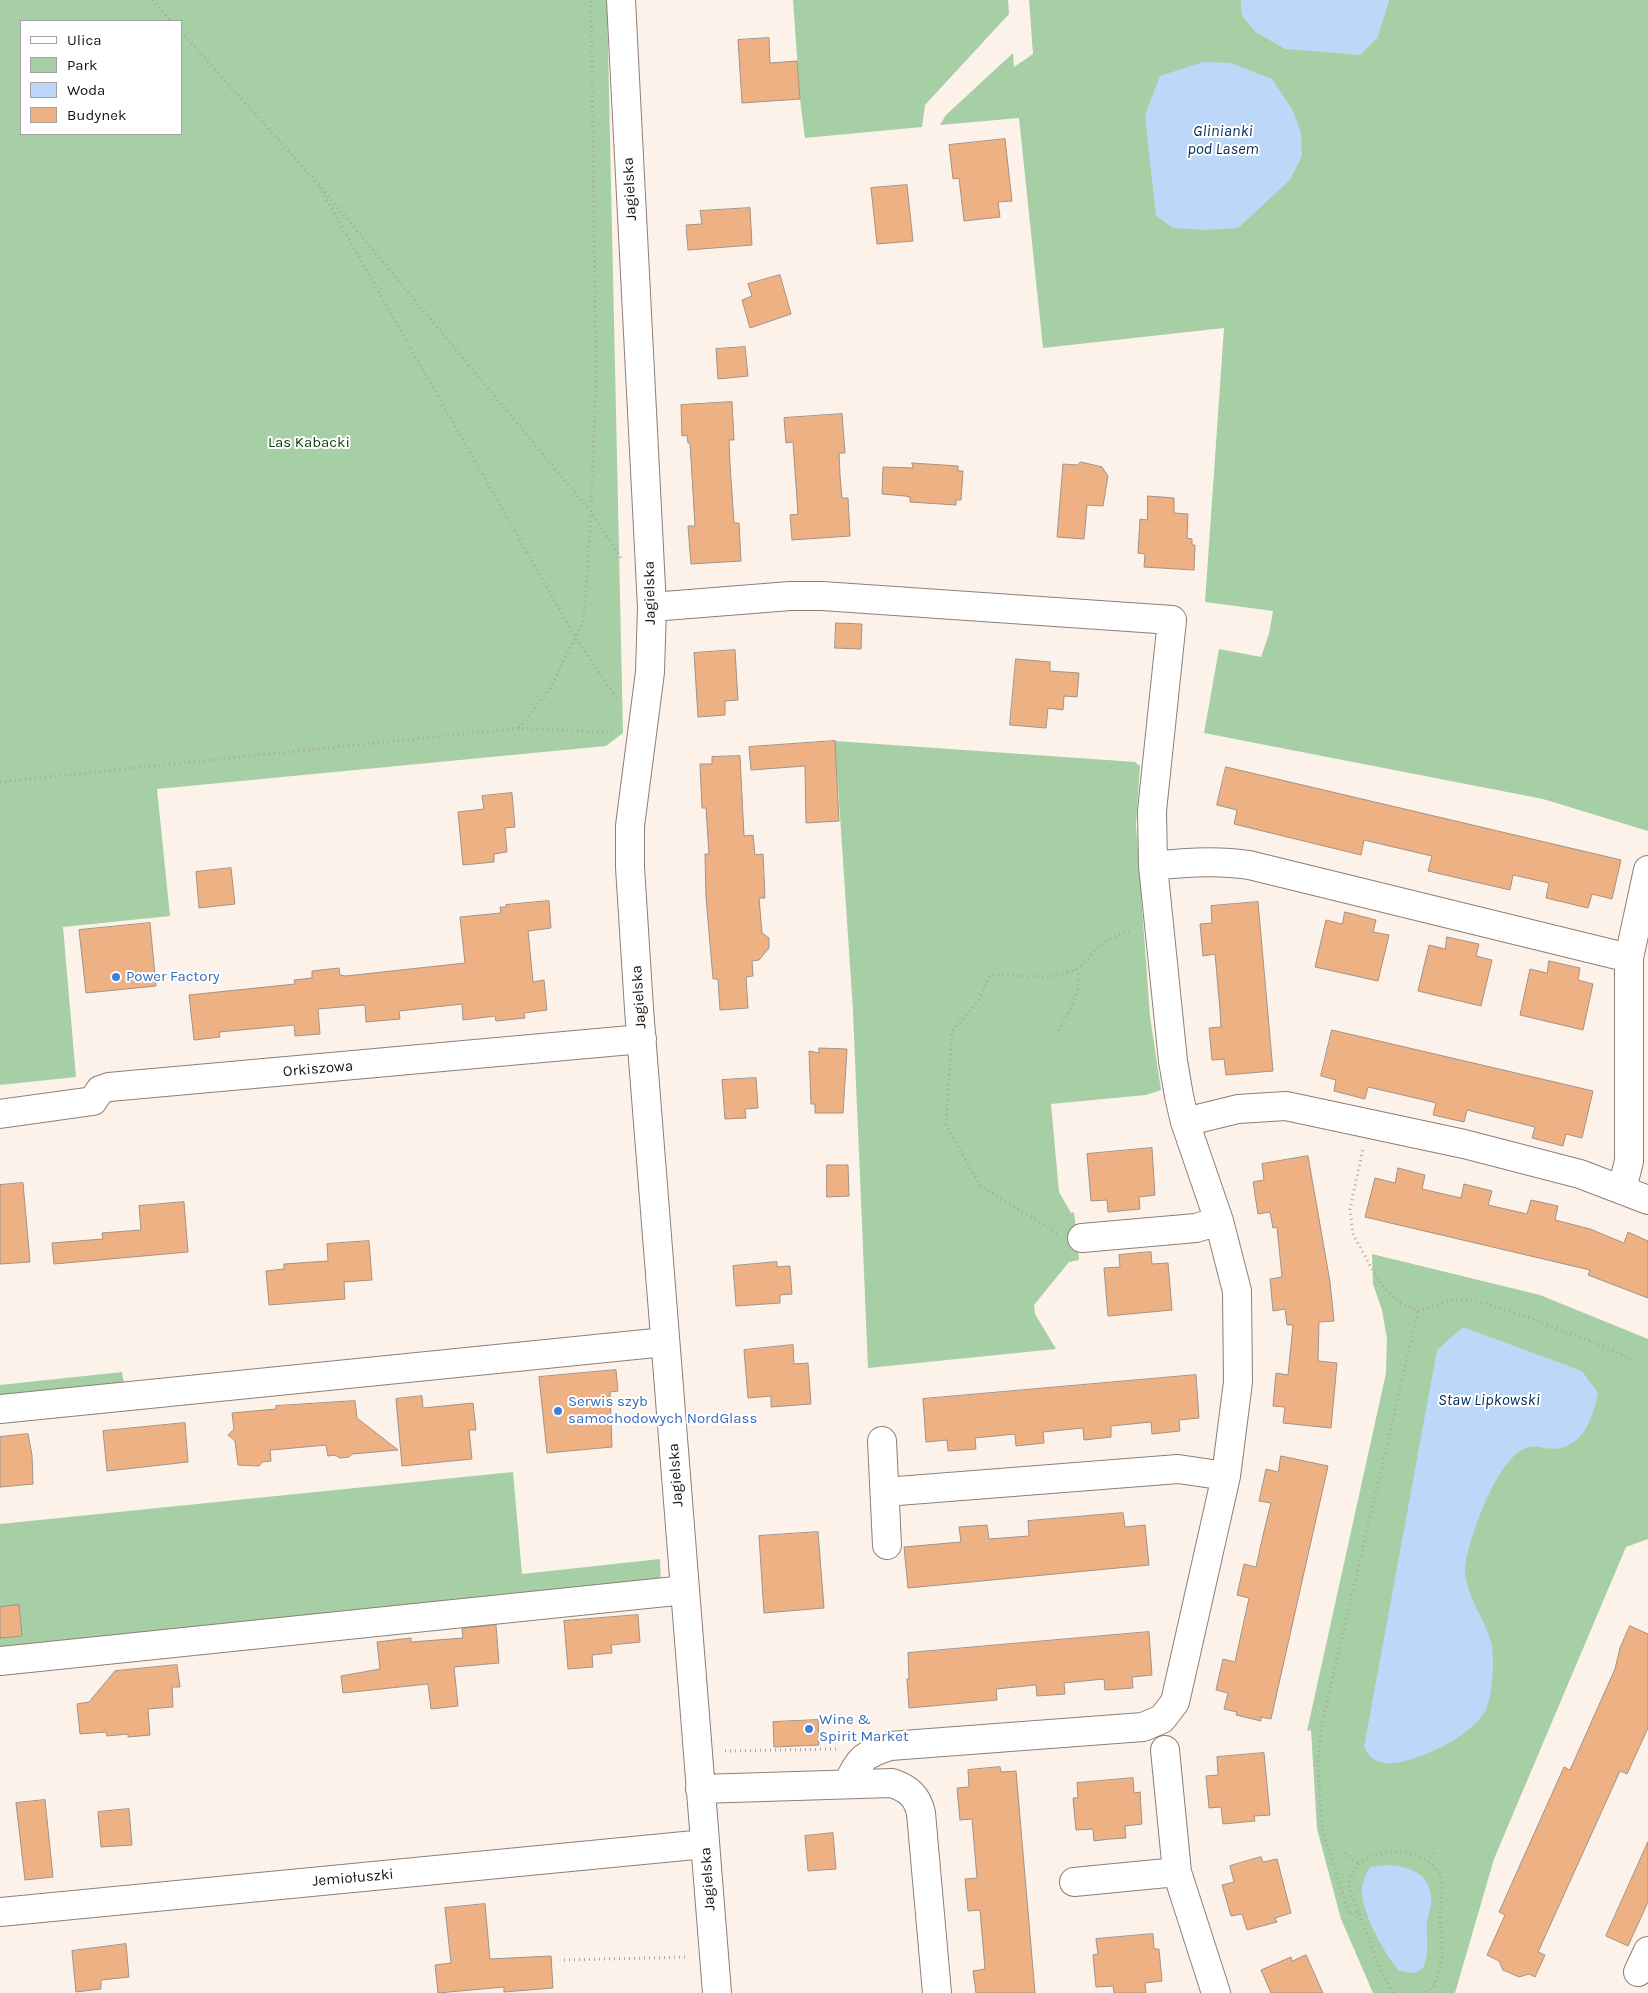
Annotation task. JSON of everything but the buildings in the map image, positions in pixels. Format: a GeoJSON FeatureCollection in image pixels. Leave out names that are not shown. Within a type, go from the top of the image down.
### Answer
{"type":"FeatureCollection","features":[{"type":"Feature","properties":{"kind":"street","name":"Jagielska"},"geometry":{"type":"LineString","coordinates":[[621,0],[652,607],[650,672],[631,818],[630,851],[665,1342],[717,1993]]}},
{"type":"Feature","properties":{"kind":"street"},"geometry":{"type":"LineString","coordinates":[[652,607],[790,596],[822,596],[1172,620],[1152,811],[1153,866],[1173,1061],[1185,1122],[1218,1221],[1237,1291],[1238,1382],[1226,1476],[1175,1702],[1162,1719],[1143,1727],[890,1746],[870,1752],[855,1768],[848,1784]]}},
{"type":"Feature","properties":{"kind":"street"},"geometry":{"type":"LineString","coordinates":[[1153,866],[1225,861],[1249,865],[1629,958]]}},
{"type":"Feature","properties":{"kind":"street"},"geometry":{"type":"LineString","coordinates":[[1622,1189],[1629,1161],[1629,958],[1648,870]]}},
{"type":"Feature","properties":{"kind":"street","name":"Orkiszowa"},"geometry":{"type":"LineString","coordinates":[[0,1114],[93,1101],[100,1090],[109,1087],[642,1039]]}},
{"type":"Feature","properties":{"kind":"street"},"geometry":{"type":"LineString","coordinates":[[1185,1122],[1238,1109],[1286,1106],[1369,1123],[1580,1174],[1648,1200]]}},
{"type":"Feature","properties":{"kind":"street"},"geometry":{"type":"LineString","coordinates":[[1082,1238],[1196,1228],[1218,1221]]}},
{"type":"Feature","properties":{"kind":"street"},"geometry":{"type":"LineString","coordinates":[[0,1409],[665,1342]]}},
{"type":"Feature","properties":{"kind":"street"},"geometry":{"type":"LineString","coordinates":[[882,1441],[887,1545]]}},
{"type":"Feature","properties":{"kind":"street"},"geometry":{"type":"LineString","coordinates":[[885,1492],[1178,1469],[1226,1476]]}},
{"type":"Feature","properties":{"kind":"street"},"geometry":{"type":"LineString","coordinates":[[0,1661],[685,1590]]}},
{"type":"Feature","properties":{"kind":"street"},"geometry":{"type":"LineString","coordinates":[[1165,1750],[1177,1872],[1216,1993]]}},
{"type":"Feature","properties":{"kind":"street"},"geometry":{"type":"LineString","coordinates":[[700,1789],[892,1783],[905,1788],[918,1800],[922,1813],[936,1993]]}},
{"type":"Feature","properties":{"kind":"street","name":"Jemiołuszki"},"geometry":{"type":"LineString","coordinates":[[0,1912],[705,1844]]}},
{"type":"Feature","properties":{"kind":"street"},"geometry":{"type":"LineString","coordinates":[[1074,1882],[1177,1872]]}},
{"type":"Feature","properties":{"kind":"path"},"geometry":{"type":"LineString","coordinates":[[152,0],[170,20]]}},
{"type":"Feature","properties":{"kind":"path"},"geometry":{"type":"LineString","coordinates":[[519,728],[550,689],[584,619],[591,512],[596,378],[591,0]]}},
{"type":"Feature","properties":{"kind":"path"},"geometry":{"type":"LineString","coordinates":[[182,33],[313,178],[591,512],[622,559]]}},
{"type":"Feature","properties":{"kind":"path"},"geometry":{"type":"LineString","coordinates":[[313,178],[575,637],[642,736]]}},
{"type":"Feature","properties":{"kind":"path"},"geometry":{"type":"LineString","coordinates":[[0,782],[519,728],[596,730],[642,736]]}},
{"type":"Feature","properties":{"kind":"path"},"geometry":{"type":"LineString","coordinates":[[1082,1238],[1073,1238],[1053,1231],[980,1186],[946,1125],[952,1032],[979,1000],[990,975],[1046,977],[1076,968],[1104,943],[1120,934],[1134,930],[1160,928]]}},
{"type":"Feature","properties":{"kind":"path"},"geometry":{"type":"LineString","coordinates":[[1059,1031],[1078,985],[1080,976],[1076,968]]}},
{"type":"Feature","properties":{"kind":"path"},"geometry":{"type":"LineString","coordinates":[[1369,1123],[1350,1209],[1354,1234],[1380,1284],[1401,1303],[1418,1311],[1450,1300],[1470,1299],[1527,1317],[1631,1359]]}},
{"type":"Feature","properties":{"kind":"path"},"geometry":{"type":"LineString","coordinates":[[1357,1912],[1349,1914],[1322,1828],[1318,1764],[1321,1726],[1418,1311]]}},
{"type":"Feature","properties":{"kind":"path"},"geometry":{"type":"LineString","coordinates":[[724,1751],[840,1749],[870,1752]]}},
{"type":"Feature","properties":{"kind":"path"},"geometry":{"type":"LineString","coordinates":[[1393,1993],[1378,1964],[1349,1887],[1350,1877],[1359,1864],[1370,1855],[1381,1851],[1410,1855],[1428,1862],[1440,1874],[1442,1887],[1440,1912],[1442,1955],[1434,1986],[1425,1993]]}},
{"type":"Feature","properties":{"kind":"path"},"geometry":{"type":"LineString","coordinates":[[1428,1862],[1435,1852]]}},
{"type":"Feature","properties":{"kind":"path"},"geometry":{"type":"LineString","coordinates":[[1345,1853],[1359,1864]]}},
{"type":"Feature","properties":{"kind":"path"},"geometry":{"type":"LineString","coordinates":[[564,1960],[662,1959]]}},
{"type":"Feature","properties":{"kind":"green space","name":"Las Kabacki"},"geometry":{"type":"Polygon","coordinates":[[[0,0],[607,0],[623,733],[606,746],[157,789],[170,916],[63,927],[76,1077],[0,1085],[0,0]]]}},
{"type":"Feature","properties":{"kind":"green space"},"geometry":{"type":"Polygon","coordinates":[[[793,0],[1008,0],[1009,14],[925,105],[922,127],[805,138],[800,99],[793,0]]]}},
{"type":"Feature","properties":{"kind":"green space"},"geometry":{"type":"Polygon","coordinates":[[[1029,0],[1241,0],[1242,15],[1256,32],[1286,49],[1377,38],[1389,0],[1648,0],[1648,831],[1543,799],[1204,733],[1219,649],[1261,657],[1269,634],[1273,611],[1205,602],[1224,328],[1043,348],[1019,118],[940,125],[946,115],[1013,53],[1014,67],[1033,54],[1029,0]]]}},
{"type":"Feature","properties":{"kind":"green space"},"geometry":{"type":"Polygon","coordinates":[[[835,741],[1135,762],[1140,766],[1136,825],[1150,1016],[1161,1090],[1146,1095],[1051,1104],[1059,1192],[1071,1213],[1074,1212],[1079,1260],[1069,1262],[1034,1305],[1035,1314],[1056,1349],[868,1368],[853,1011],[835,741]]]}},
{"type":"Feature","properties":{"kind":"green space"},"geometry":{"type":"Polygon","coordinates":[[[1372,1254],[1540,1295],[1648,1339],[1648,1539],[1626,1547],[1494,1859],[1455,1993],[1373,1993],[1341,1919],[1317,1829],[1311,1730],[1307,1731],[1386,1373],[1387,1339],[1382,1310],[1373,1284],[1372,1254]]]}},
{"type":"Feature","properties":{"kind":"green space"},"geometry":{"type":"Polygon","coordinates":[[[122,1372],[124,1384],[0,1397],[0,1385],[122,1372]]]}},
{"type":"Feature","properties":{"kind":"green space"},"geometry":{"type":"Polygon","coordinates":[[[513,1472],[522,1574],[660,1559],[661,1585],[0,1653],[0,1524],[513,1472]]]}},
{"type":"Feature","properties":{"kind":"water"},"geometry":{"type":"Polygon","coordinates":[[[1241,0],[1389,0],[1377,38],[1360,55],[1286,49],[1256,32],[1242,15],[1241,0]]]}},
{"type":"Feature","properties":{"kind":"water","name":"Glinianki pod Lasem"},"geometry":{"type":"Polygon","coordinates":[[[1203,62],[1231,63],[1272,79],[1292,109],[1301,132],[1302,156],[1290,180],[1238,228],[1205,230],[1173,228],[1156,216],[1145,115],[1160,76],[1203,62]]]}},
{"type":"Feature","properties":{"kind":"water","name":"Staw Lipkowski"},"geometry":{"type":"Polygon","coordinates":[[[1463,1327],[1582,1371],[1598,1393],[1591,1419],[1576,1440],[1569,1445],[1556,1449],[1529,1447],[1523,1449],[1511,1459],[1493,1486],[1474,1531],[1465,1564],[1466,1581],[1491,1642],[1493,1666],[1492,1685],[1486,1709],[1481,1718],[1463,1734],[1429,1753],[1396,1763],[1383,1763],[1372,1758],[1364,1747],[1437,1350],[1463,1327]]]}},
{"type":"Feature","properties":{"kind":"water"},"geometry":{"type":"Polygon","coordinates":[[[1388,1865],[1405,1868],[1419,1874],[1425,1879],[1431,1893],[1431,1905],[1427,1922],[1426,1956],[1423,1968],[1414,1973],[1399,1971],[1393,1964],[1374,1932],[1362,1898],[1364,1880],[1370,1867],[1388,1865]]]}},
{"type":"Feature","properties":{"kind":"place","name":"Power Factory"},"geometry":{"type":"Point","coordinates":[116,977]}},
{"type":"Feature","properties":{"kind":"place","name":"Serwis szyb samochodowych NordGlass"},"geometry":{"type":"Point","coordinates":[558,1411]}},
{"type":"Feature","properties":{"kind":"place","name":"Wine & Spirit Market"},"geometry":{"type":"Point","coordinates":[809,1729]}}]}
